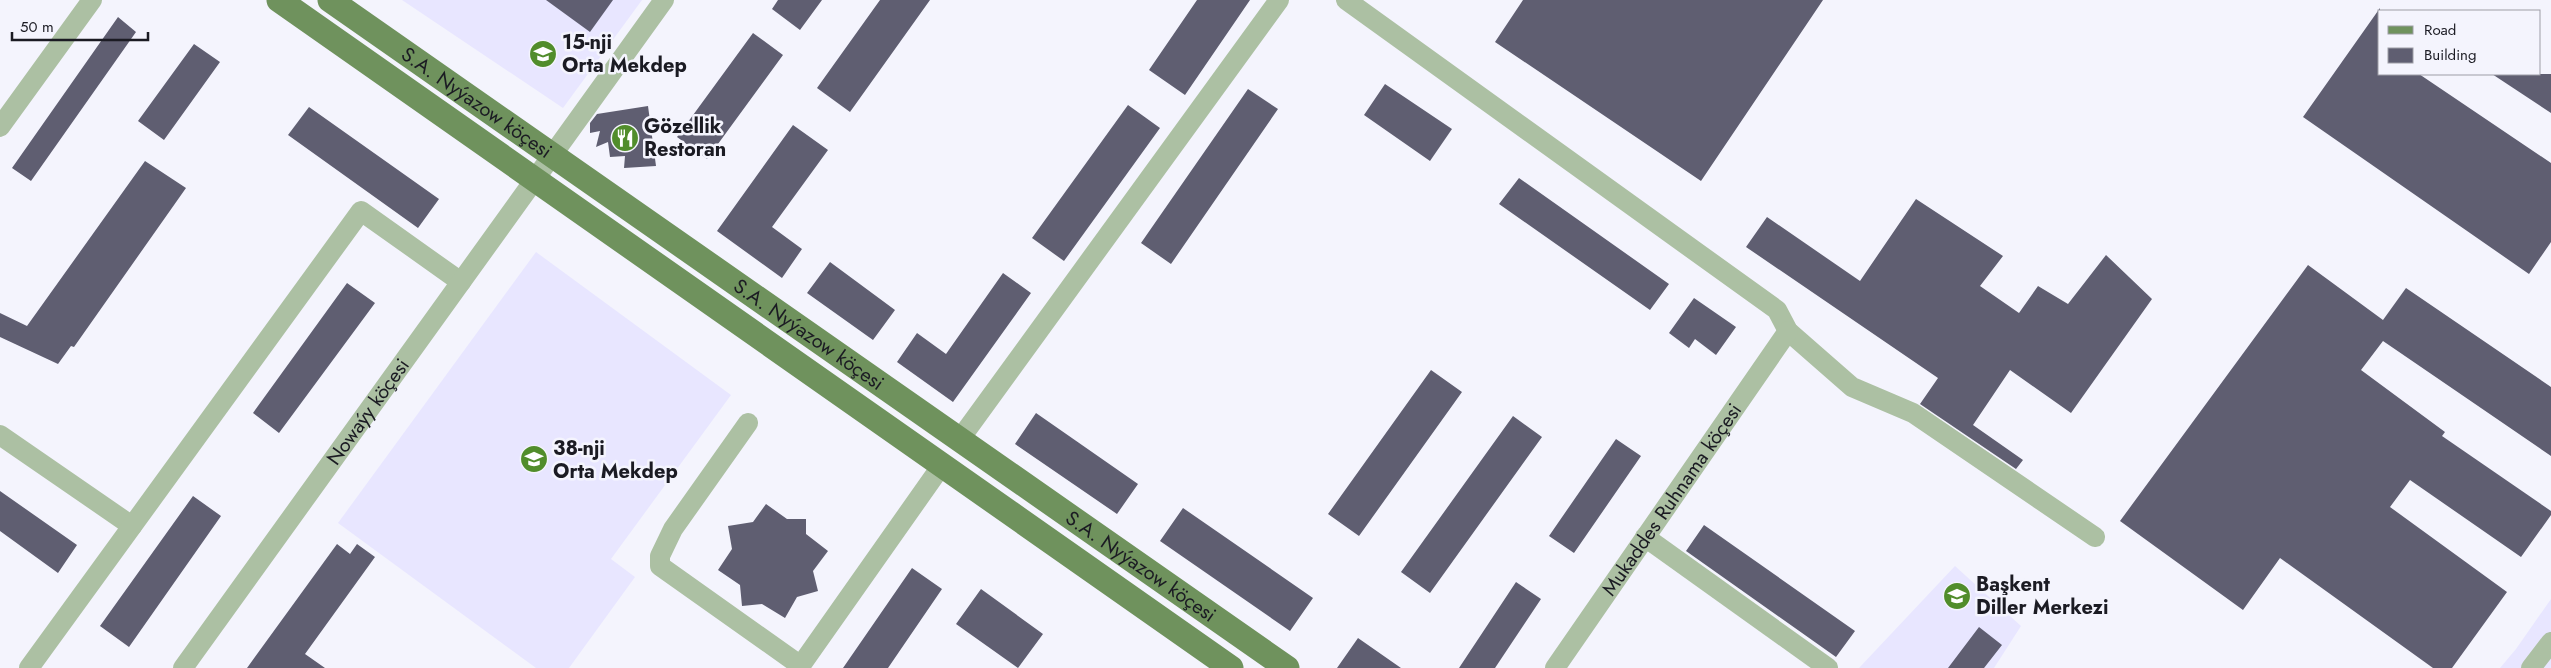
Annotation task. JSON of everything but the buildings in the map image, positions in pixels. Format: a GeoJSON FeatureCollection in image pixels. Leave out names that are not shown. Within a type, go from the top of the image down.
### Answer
{"type":"FeatureCollection","features":[{"type":"Feature","properties":{"kind":"main road","name":"S.A. Nyýazow köçesi"},"geometry":{"type":"LineString","coordinates":[[279,0],[1231,668]]}},
{"type":"Feature","properties":{"kind":"main road","name":"S.A. Nyýazow köçesi"},"geometry":{"type":"LineString","coordinates":[[330,0],[1287,668]]}},
{"type":"Feature","properties":{"kind":"street"},"geometry":{"type":"LineString","coordinates":[[3,115],[92,0]]}},
{"type":"Feature","properties":{"kind":"street","name":"Nowaýy köçesi"},"geometry":{"type":"LineString","coordinates":[[183,668],[664,0]]}},
{"type":"Feature","properties":{"kind":"street"},"geometry":{"type":"LineString","coordinates":[[960,439],[1279,0]]}},
{"type":"Feature","properties":{"kind":"street"},"geometry":{"type":"LineString","coordinates":[[1346,0],[1777,310],[1788,331],[1852,386],[1913,413],[2095,537]]}},
{"type":"Feature","properties":{"kind":"street"},"geometry":{"type":"LineString","coordinates":[[29,668],[361,211],[461,282]]}},
{"type":"Feature","properties":{"kind":"street","name":"Mukaddes Ruhnama köçesi"},"geometry":{"type":"LineString","coordinates":[[1555,668],[1788,331]]}},
{"type":"Feature","properties":{"kind":"street"},"geometry":{"type":"LineString","coordinates":[[748,423],[673,529],[660,556],[660,566],[800,667],[942,465]]}},
{"type":"Feature","properties":{"kind":"street"},"geometry":{"type":"LineString","coordinates":[[0,435],[132,526]]}},
{"type":"Feature","properties":{"kind":"street"},"geometry":{"type":"LineString","coordinates":[[1645,537],[1828,668]]}},
{"type":"Feature","properties":{"kind":"street"},"geometry":{"type":"LineString","coordinates":[[2532,668],[2551,642]]}},
{"type":"Feature","properties":{"kind":"shaded area","name":"15-nji Orta Mekdep"},"geometry":{"type":"Polygon","coordinates":[[[402,0],[642,0],[563,108],[402,0]]]}},
{"type":"Feature","properties":{"kind":"shaded area","name":"38-nji Orta Mekdep"},"geometry":{"type":"Polygon","coordinates":[[[536,252],[731,395],[611,559],[635,577],[569,668],[536,668],[338,523],[536,252]]]}},
{"type":"Feature","properties":{"kind":"shaded area","name":"Başkent Diller Merkezi"},"geometry":{"type":"Polygon","coordinates":[[[1955,566],[2021,626],[1994,668],[1859,668],[1955,566]]]}},
{"type":"Feature","properties":{"kind":"shaded area"},"geometry":{"type":"Polygon","coordinates":[[[2551,599],[2551,668],[2500,668],[2516,649],[2551,599]]]}},
{"type":"Feature","properties":{"kind":"place","name":"15-nji Orta Mekdep"},"geometry":{"type":"Point","coordinates":[543,54]}},
{"type":"Feature","properties":{"kind":"place","name":"Gözellik Restoran"},"geometry":{"type":"Point","coordinates":[625,138]}},
{"type":"Feature","properties":{"kind":"place","name":"38-nji Orta Mekdep"},"geometry":{"type":"Point","coordinates":[534,459]}},
{"type":"Feature","properties":{"kind":"place","name":"Başkent Diller Merkezi"},"geometry":{"type":"Point","coordinates":[1957,596]}}]}
